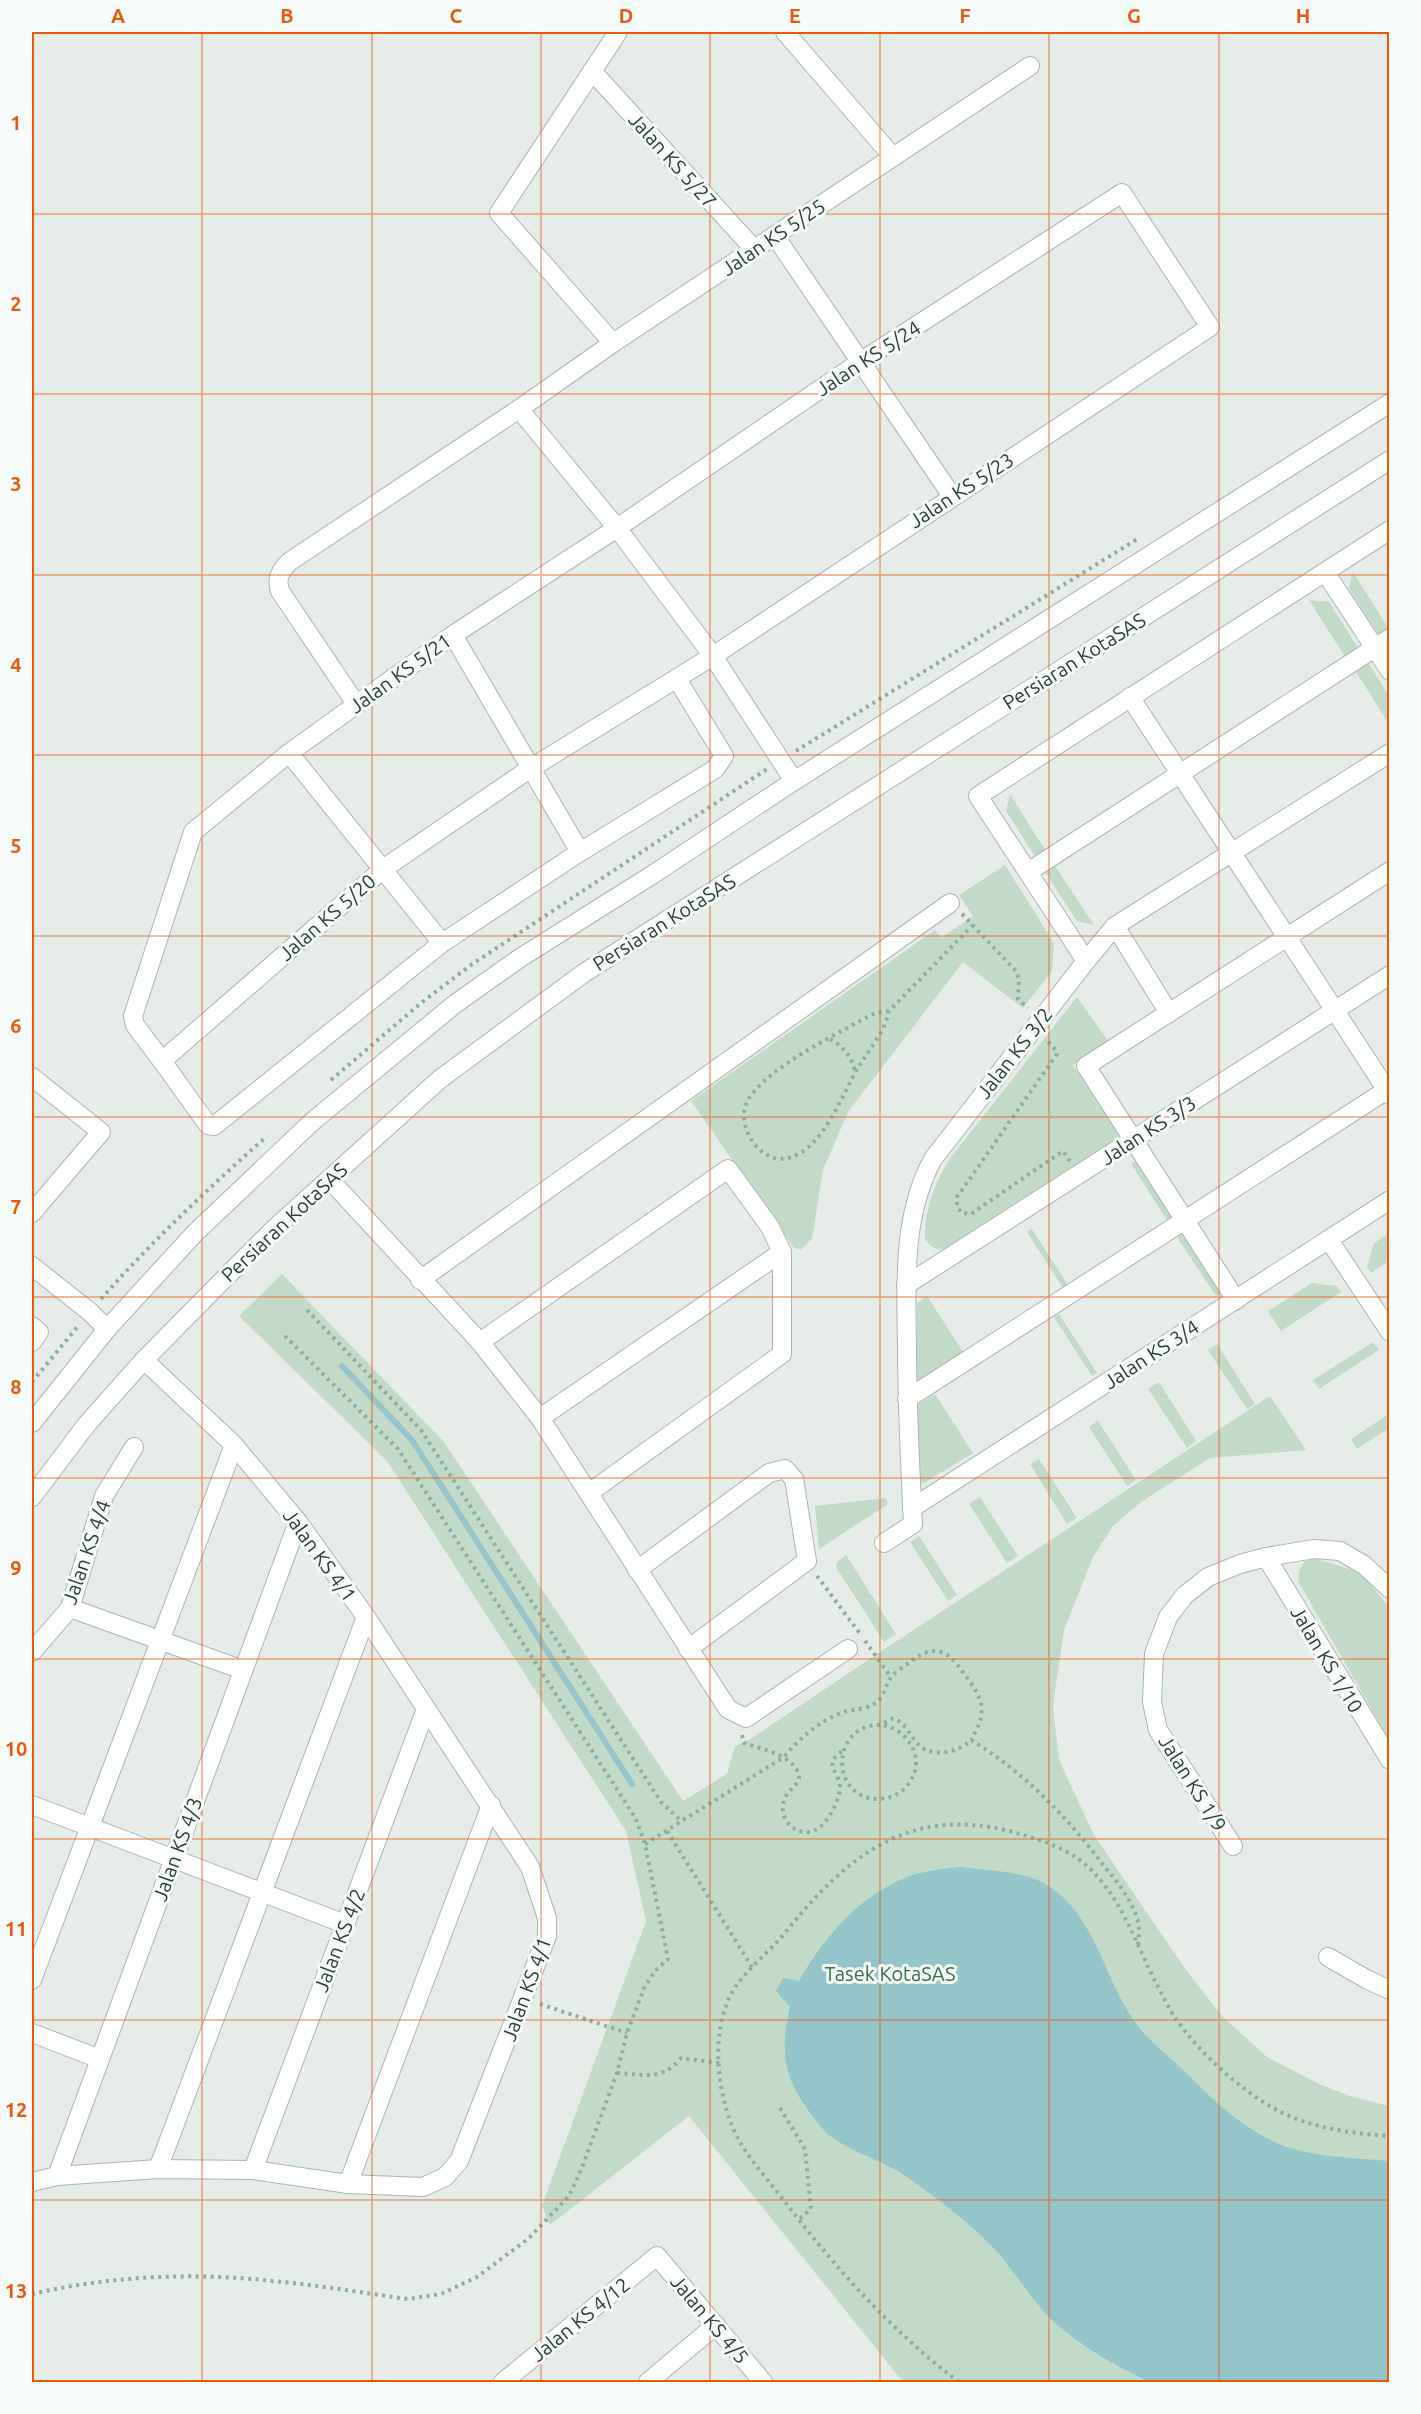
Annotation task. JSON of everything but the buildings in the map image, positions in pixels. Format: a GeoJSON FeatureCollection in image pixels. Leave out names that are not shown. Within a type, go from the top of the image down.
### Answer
{"type":"FeatureCollection","features":[{"type":"Feature","properties":{"kind":"street"},"geometry":{"type":"LineString","coordinates":[[613,343],[499,213],[618,32]]}},
{"type":"Feature","properties":{"kind":"street"},"geometry":{"type":"LineString","coordinates":[[786,32],[893,157]]}},
{"type":"Feature","properties":{"kind":"street","name":"Jalan KS 5/25"},"geometry":{"type":"LineString","coordinates":[[356,704],[280,591],[277,581],[281,571],[289,562],[1030,66]]}},
{"type":"Feature","properties":{"kind":"street","name":"Jalan KS 5/27"},"geometry":{"type":"LineString","coordinates":[[592,71],[754,249]]}},
{"type":"Feature","properties":{"kind":"street","name":"Jalan KS 5/24"},"geometry":{"type":"LineString","coordinates":[[616,528],[860,362],[1122,193],[1210,327]]}},
{"type":"Feature","properties":{"kind":"street"},"geometry":{"type":"LineString","coordinates":[[775,236],[952,496]]}},
{"type":"Feature","properties":{"kind":"street","name":"Jalan KS 5/23"},"geometry":{"type":"LineString","coordinates":[[713,656],[1210,327]]}},
{"type":"Feature","properties":{"kind":"street"},"geometry":{"type":"LineString","coordinates":[[32,1423],[107,1329],[195,1233],[313,1121],[455,1004],[520,958],[652,875],[794,781],[1389,403]]}},
{"type":"Feature","properties":{"kind":"street"},"geometry":{"type":"LineString","coordinates":[[519,410],[616,528],[713,656],[794,781]]}},
{"type":"Feature","properties":{"kind":"street","name":"Persiaran KotaSAS"},"geometry":{"type":"LineString","coordinates":[[32,1497],[87,1424],[144,1360],[273,1230],[440,1079],[584,973],[1389,460]]}},
{"type":"Feature","properties":{"kind":"street","name":"Jalan KS 5/21"},"geometry":{"type":"LineString","coordinates":[[162,1061],[135,1025],[133,1016],[193,832],[289,753],[356,704],[453,635],[616,528]]}},
{"type":"Feature","properties":{"kind":"street"},"geometry":{"type":"LineString","coordinates":[[1086,961],[978,796],[1389,530]]}},
{"type":"Feature","properties":{"kind":"street"},"geometry":{"type":"LineString","coordinates":[[1325,572],[1382,643],[1389,671]]}},
{"type":"Feature","properties":{"kind":"street"},"geometry":{"type":"LineString","coordinates":[[453,635],[580,852]]}},
{"type":"Feature","properties":{"kind":"street"},"geometry":{"type":"LineString","coordinates":[[1028,872],[1382,643]]}},
{"type":"Feature","properties":{"kind":"street","name":"Jalan KS 5/20"},"geometry":{"type":"LineString","coordinates":[[162,1061],[383,869],[531,768],[713,656]]}},
{"type":"Feature","properties":{"kind":"street"},"geometry":{"type":"LineString","coordinates":[[162,1061],[208,1125],[214,1126],[442,943],[580,852],[715,769],[724,756],[677,679]]}},
{"type":"Feature","properties":{"kind":"street"},"geometry":{"type":"LineString","coordinates":[[907,1400],[1388,1091],[1130,697]]}},
{"type":"Feature","properties":{"kind":"street"},"geometry":{"type":"LineString","coordinates":[[289,753],[442,943]]}},
{"type":"Feature","properties":{"kind":"street","name":"Jalan KS 3/2"},"geometry":{"type":"LineString","coordinates":[[912,1508],[907,1400],[906,1285],[913,1210],[924,1175],[954,1130],[1115,926],[1389,753]]}},
{"type":"Feature","properties":{"kind":"street"},"geometry":{"type":"LineString","coordinates":[[1236,1300],[1086,1066],[1389,871]]}},
{"type":"Feature","properties":{"kind":"street"},"geometry":{"type":"LineString","coordinates":[[420,1280],[950,903]]}},
{"type":"Feature","properties":{"kind":"street"},"geometry":{"type":"LineString","coordinates":[[1115,926],[1169,1013]]}},
{"type":"Feature","properties":{"kind":"street","name":"Jalan KS 3/3"},"geometry":{"type":"LineString","coordinates":[[906,1285],[1389,975]]}},
{"type":"Feature","properties":{"kind":"street"},"geometry":{"type":"LineString","coordinates":[[32,1077],[100,1132],[32,1214]]}},
{"type":"Feature","properties":{"kind":"street"},"geometry":{"type":"LineString","coordinates":[[480,1342],[728,1169],[770,1227],[782,1252],[782,1354],[589,1493]]}},
{"type":"Feature","properties":{"kind":"street"},"geometry":{"type":"LineString","coordinates":[[328,1179],[480,1342],[540,1418],[728,1709],[746,1718],[848,1649]]}},
{"type":"Feature","properties":{"kind":"street","name":"Jalan KS 3/4"},"geometry":{"type":"LineString","coordinates":[[912,1508],[1389,1200]]}},
{"type":"Feature","properties":{"kind":"street"},"geometry":{"type":"LineString","coordinates":[[1329,1240],[1389,1332]]}},
{"type":"Feature","properties":{"kind":"street"},"geometry":{"type":"LineString","coordinates":[[540,1418],[782,1252]]}},
{"type":"Feature","properties":{"kind":"street"},"geometry":{"type":"LineString","coordinates":[[32,1266],[90,1312],[107,1329]]}},
{"type":"Feature","properties":{"kind":"street"},"geometry":{"type":"LineString","coordinates":[[32,1326],[39,1332],[32,1342]]}},
{"type":"Feature","properties":{"kind":"street","name":"Jalan KS 4/1"},"geometry":{"type":"LineString","coordinates":[[32,2182],[57,2176],[158,2169],[253,2170],[348,2184],[423,2187],[445,2177],[459,2161],[548,1936],[547,1918],[530,1867],[366,1617],[298,1522],[234,1445],[144,1360]]}},
{"type":"Feature","properties":{"kind":"street"},"geometry":{"type":"LineString","coordinates":[[32,1980],[234,1445]]}},
{"type":"Feature","properties":{"kind":"street","name":"Jalan KS 4/4"},"geometry":{"type":"LineString","coordinates":[[32,1652],[70,1608],[104,1496],[134,1447]]}},
{"type":"Feature","properties":{"kind":"street"},"geometry":{"type":"LineString","coordinates":[[637,1570],[769,1473],[785,1469],[794,1479],[807,1561],[688,1649]]}},
{"type":"Feature","properties":{"kind":"street"},"geometry":{"type":"LineString","coordinates":[[885,1543],[913,1524],[912,1508]]}},
{"type":"Feature","properties":{"kind":"street","name":"Jalan KS 4/3"},"geometry":{"type":"LineString","coordinates":[[57,2176],[298,1522]]}},
{"type":"Feature","properties":{"kind":"street","name":"Jalan KS 1/9"},"geometry":{"type":"LineString","coordinates":[[1233,1846],[1158,1730],[1152,1702],[1154,1653],[1168,1617],[1185,1595],[1208,1577],[1240,1564],[1266,1557],[1314,1549],[1340,1551],[1364,1565],[1389,1589]]}},
{"type":"Feature","properties":{"kind":"street","name":"Jalan KS 1/10"},"geometry":{"type":"LineString","coordinates":[[1266,1557],[1389,1760]]}},
{"type":"Feature","properties":{"kind":"street"},"geometry":{"type":"LineString","coordinates":[[70,1608],[243,1670]]}},
{"type":"Feature","properties":{"kind":"street"},"geometry":{"type":"LineString","coordinates":[[158,2169],[366,1617]]}},
{"type":"Feature","properties":{"kind":"street","name":"Jalan KS 4/2"},"geometry":{"type":"LineString","coordinates":[[253,2170],[426,1709]]}},
{"type":"Feature","properties":{"kind":"street"},"geometry":{"type":"LineString","coordinates":[[32,1805],[345,1924]]}},
{"type":"Feature","properties":{"kind":"street"},"geometry":{"type":"LineString","coordinates":[[348,2184],[491,1805]]}},
{"type":"Feature","properties":{"kind":"street"},"geometry":{"type":"LineString","coordinates":[[1328,1957],[1389,1990]]}},
{"type":"Feature","properties":{"kind":"street"},"geometry":{"type":"LineString","coordinates":[[32,2033],[100,2059]]}},
{"type":"Feature","properties":{"kind":"street","name":"Jalan KS 4/5"},"geometry":{"type":"LineString","coordinates":[[657,2256],[763,2382]]}},
{"type":"Feature","properties":{"kind":"street","name":"Jalan KS 4/12"},"geometry":{"type":"LineString","coordinates":[[503,2382],[657,2256]]}},
{"type":"Feature","properties":{"kind":"street"},"geometry":{"type":"LineString","coordinates":[[648,2382],[716,2325]]}},
{"type":"Feature","properties":{"kind":"path"},"geometry":{"type":"LineString","coordinates":[[950,903],[1016,971],[1019,979],[1016,992],[1018,999],[1058,1029],[1047,1043],[1056,1050],[1057,1054],[955,1203],[962,1213],[971,1214],[1063,1151],[1079,1174]]}},
{"type":"Feature","properties":{"kind":"path"},"geometry":{"type":"LineString","coordinates":[[889,1011],[875,1013],[797,1056],[753,1092],[744,1108],[746,1132],[752,1143],[772,1156],[785,1159],[795,1156],[811,1143],[829,1122],[855,1072],[887,1022],[889,1011],[973,925]]}},
{"type":"Feature","properties":{"kind":"path"},"geometry":{"type":"LineString","coordinates":[[830,1038],[852,1058],[855,1072]]}},
{"type":"Feature","properties":{"kind":"path"},"geometry":{"type":"LineString","coordinates":[[307,1310],[421,1430],[661,1802],[681,1821]]}},
{"type":"Feature","properties":{"kind":"path"},"geometry":{"type":"LineString","coordinates":[[283,1334],[398,1449],[636,1819],[645,1844],[703,1810],[784,1757],[815,1726],[842,1713],[865,1708],[879,1701],[891,1677],[926,1651],[936,1650],[949,1655],[981,1698],[981,1718],[971,1740],[954,1750],[929,1750],[921,1746],[900,1722],[891,1719],[884,1725]]}},
{"type":"Feature","properties":{"kind":"path"},"geometry":{"type":"LineString","coordinates":[[807,1561],[891,1677]]}},
{"type":"Feature","properties":{"kind":"path"},"geometry":{"type":"LineString","coordinates":[[746,1718],[740,1731],[744,1743],[784,1757],[797,1770],[800,1778],[784,1799],[783,1814],[792,1828],[807,1832],[822,1827],[827,1821],[840,1786],[832,1766],[836,1755],[843,1751],[856,1732],[864,1727],[884,1725],[903,1733],[910,1740],[916,1757],[912,1779],[894,1796],[882,1799],[859,1794],[851,1787],[842,1769],[843,1751]]}},
{"type":"Feature","properties":{"kind":"path"},"geometry":{"type":"LineString","coordinates":[[971,1740],[998,1758],[1078,1832],[1116,1881],[1133,1908],[1139,1927],[1138,1946]]}},
{"type":"Feature","properties":{"kind":"path"},"geometry":{"type":"LineString","coordinates":[[958,2382],[937,2366],[887,2318],[798,2220],[751,2158],[734,2129],[726,2107],[718,2040],[723,2011],[737,1985],[752,1967],[820,1891],[855,1861],[905,1833],[935,1825],[958,1824],[994,1827],[1028,1836],[1071,1855],[1084,1864],[1109,1892],[1175,2017],[1219,2066],[1258,2097],[1296,2119],[1363,2134],[1389,2136]]}},
{"type":"Feature","properties":{"kind":"path"},"geometry":{"type":"LineString","coordinates":[[666,1830],[752,1967]]}},
{"type":"Feature","properties":{"kind":"path"},"geometry":{"type":"LineString","coordinates":[[524,1999],[627,2033]]}},
{"type":"Feature","properties":{"kind":"path"},"geometry":{"type":"LineString","coordinates":[[616,2073],[660,2075],[671,2070],[681,2058],[719,2063]]}},
{"type":"Feature","properties":{"kind":"path"},"geometry":{"type":"LineString","coordinates":[[780,2108],[805,2149],[810,2209],[798,2220]]}},
{"type":"Feature","properties":{"kind":"green space"},"geometry":{"type":"Polygon","coordinates":[[[1353,572],[1389,629],[1389,632],[1380,637],[1349,589],[1353,572]]]}},
{"type":"Feature","properties":{"kind":"green space"},"geometry":{"type":"Polygon","coordinates":[[[1309,600],[1329,602],[1360,651],[1347,660],[1309,600]]]}},
{"type":"Feature","properties":{"kind":"green space"},"geometry":{"type":"Polygon","coordinates":[[[1369,664],[1389,696],[1389,724],[1356,672],[1369,664]]]}},
{"type":"Feature","properties":{"kind":"green space"},"geometry":{"type":"Polygon","coordinates":[[[1010,794],[1047,853],[1037,860],[1006,811],[1010,794]]]}},
{"type":"Feature","properties":{"kind":"green space"},"geometry":{"type":"Polygon","coordinates":[[[1005,865],[1054,943],[1052,971],[1023,1008],[963,962],[848,1112],[823,1170],[812,1239],[801,1250],[794,1248],[691,1101],[935,930],[941,938],[973,916],[959,895],[1005,865]]]}},
{"type":"Feature","properties":{"kind":"green space"},"geometry":{"type":"Polygon","coordinates":[[[1055,866],[1094,925],[1077,921],[1045,872],[1055,866]]]}},
{"type":"Feature","properties":{"kind":"green space"},"geometry":{"type":"Polygon","coordinates":[[[1077,997],[1109,1042],[1073,1065],[1121,1139],[951,1248],[933,1247],[925,1239],[926,1217],[935,1186],[945,1166],[1077,997]]]}},
{"type":"Feature","properties":{"kind":"green space"},"geometry":{"type":"Polygon","coordinates":[[[1136,1161],[1174,1220],[1169,1223],[1131,1164],[1136,1161]]]}},
{"type":"Feature","properties":{"kind":"green space"},"geometry":{"type":"Polygon","coordinates":[[[1032,1229],[1070,1288],[1065,1291],[1027,1232],[1032,1229]]]}},
{"type":"Feature","properties":{"kind":"green space"},"geometry":{"type":"Polygon","coordinates":[[[1182,1233],[1220,1293],[1216,1296],[1177,1237],[1182,1233]]]}},
{"type":"Feature","properties":{"kind":"green space"},"geometry":{"type":"Polygon","coordinates":[[[1389,1233],[1389,1261],[1371,1273],[1367,1267],[1374,1243],[1389,1233]]]}},
{"type":"Feature","properties":{"kind":"green space","name":"Tasek KotaSAS"},"geometry":{"type":"Polygon","coordinates":[[[282,1274],[444,1442],[683,1801],[727,1774],[735,1746],[749,1740],[1270,1396],[1306,1450],[1210,1458],[1141,1502],[1113,1526],[1093,1557],[1064,1630],[1053,1705],[1059,1760],[1094,1835],[1186,1970],[1222,2016],[1267,2057],[1321,2085],[1350,2096],[1389,2106],[1389,2382],[903,2382],[689,2116],[550,2225],[542,2206],[646,1921],[626,1831],[387,1461],[239,1316],[282,1274]]]}},
{"type":"Feature","properties":{"kind":"green space"},"geometry":{"type":"Polygon","coordinates":[[[1312,1283],[1337,1286],[1341,1292],[1281,1331],[1268,1311],[1312,1283]]]}},
{"type":"Feature","properties":{"kind":"green space"},"geometry":{"type":"Polygon","coordinates":[[[927,1296],[965,1355],[924,1381],[917,1378],[917,1303],[927,1296]]]}},
{"type":"Feature","properties":{"kind":"green space"},"geometry":{"type":"Polygon","coordinates":[[[1059,1314],[1097,1373],[1092,1376],[1054,1317],[1059,1314]]]}},
{"type":"Feature","properties":{"kind":"green space"},"geometry":{"type":"Polygon","coordinates":[[[1373,1342],[1379,1350],[1319,1389],[1313,1380],[1373,1342]]]}},
{"type":"Feature","properties":{"kind":"green space"},"geometry":{"type":"Polygon","coordinates":[[[1217,1344],[1255,1404],[1247,1409],[1208,1350],[1217,1344]]]}},
{"type":"Feature","properties":{"kind":"green space"},"geometry":{"type":"Polygon","coordinates":[[[1159,1382],[1196,1441],[1187,1448],[1148,1389],[1159,1382]]]}},
{"type":"Feature","properties":{"kind":"green space"},"geometry":{"type":"Polygon","coordinates":[[[935,1394],[973,1453],[924,1483],[918,1480],[917,1405],[935,1394]]]}},
{"type":"Feature","properties":{"kind":"green space"},"geometry":{"type":"Polygon","coordinates":[[[1389,1414],[1389,1428],[1357,1449],[1351,1439],[1389,1414]]]}},
{"type":"Feature","properties":{"kind":"green space"},"geometry":{"type":"Polygon","coordinates":[[[1098,1421],[1136,1480],[1127,1486],[1089,1427],[1098,1421]]]}},
{"type":"Feature","properties":{"kind":"green space"},"geometry":{"type":"Polygon","coordinates":[[[1039,1459],[1077,1518],[1067,1524],[1030,1464],[1039,1459]]]}},
{"type":"Feature","properties":{"kind":"green space"},"geometry":{"type":"Polygon","coordinates":[[[980,1497],[1018,1556],[1007,1563],[969,1504],[980,1497]]]}},
{"type":"Feature","properties":{"kind":"green space"},"geometry":{"type":"Polygon","coordinates":[[[886,1498],[888,1504],[819,1549],[815,1506],[886,1498]]]}},
{"type":"Feature","properties":{"kind":"green space"},"geometry":{"type":"Polygon","coordinates":[[[919,1536],[957,1595],[948,1601],[910,1542],[919,1536]]]}},
{"type":"Feature","properties":{"kind":"green space"},"geometry":{"type":"Polygon","coordinates":[[[846,1555],[896,1634],[884,1642],[836,1567],[837,1562],[846,1555]]]}},
{"type":"Feature","properties":{"kind":"green space"},"geometry":{"type":"Polygon","coordinates":[[[1310,1557],[1356,1571],[1365,1578],[1389,1607],[1389,1740],[1298,1581],[1299,1571],[1305,1560],[1310,1557]]]}},
{"type":"Feature","properties":{"kind":"water"},"geometry":{"type":"Polygon","coordinates":[[[960,1867],[1028,1877],[1049,1886],[1064,1898],[1087,1928],[1135,2023],[1206,2092],[1247,2126],[1278,2143],[1305,2152],[1389,2161],[1389,2382],[1149,2382],[1099,2355],[1053,2321],[999,2254],[942,2202],[895,2169],[838,2142],[822,2128],[800,2098],[788,2072],[785,2043],[790,2007],[776,1991],[783,1978],[799,1981],[819,1950],[843,1921],[872,1896],[911,1876],[960,1867]]]}},
{"type":"Feature","properties":{"kind":"waterway"},"geometry":{"type":"LineString","coordinates":[[342,1366],[412,1440],[632,1784]]}}]}
